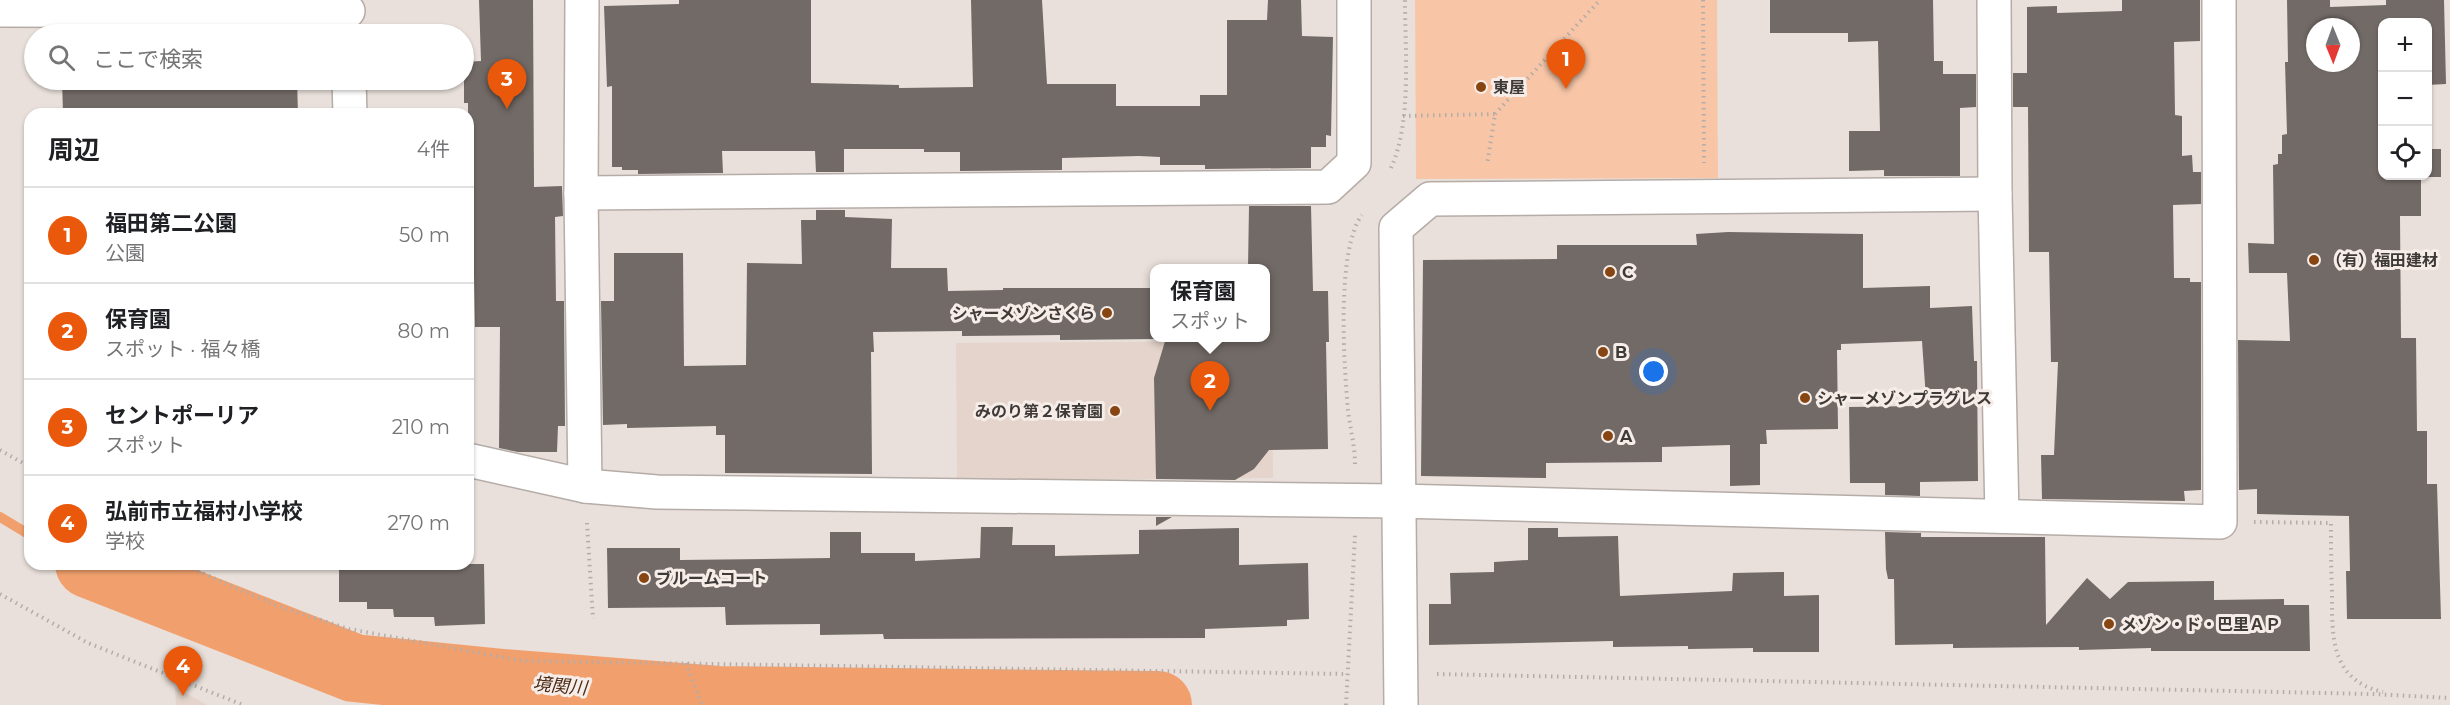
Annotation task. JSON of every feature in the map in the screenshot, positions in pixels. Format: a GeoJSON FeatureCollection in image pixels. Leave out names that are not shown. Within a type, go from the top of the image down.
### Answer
{"type":"FeatureCollection","features":[{"type":"Feature","properties":{"kind":"street"},"geometry":{"type":"LineString","coordinates":[[582,0],[581,193],[585,486]]}},
{"type":"Feature","properties":{"kind":"street"},"geometry":{"type":"LineString","coordinates":[[581,193],[1328,187],[1354,163],[1354,0]]}},
{"type":"Feature","properties":{"kind":"street"},"geometry":{"type":"LineString","coordinates":[[1994,0],[1995,194],[2002,516]]}},
{"type":"Feature","properties":{"kind":"street"},"geometry":{"type":"LineString","coordinates":[[474,461],[585,486],[657,492],[1398,501],[2220,522],[2219,0]]}},
{"type":"Feature","properties":{"kind":"street"},"geometry":{"type":"LineString","coordinates":[[0,10],[348,15]]}},
{"type":"Feature","properties":{"kind":"street"},"geometry":{"type":"LineString","coordinates":[[349,90],[350,108]]}},
{"type":"Feature","properties":{"kind":"street"},"geometry":{"type":"LineString","coordinates":[[1400,689],[1396,228],[1430,199],[1995,194]]}},
{"type":"Feature","properties":{"kind":"path"},"geometry":{"type":"LineString","coordinates":[[1486,198],[1489,138],[1495,114],[1600,0]]}},
{"type":"Feature","properties":{"kind":"path"},"geometry":{"type":"LineString","coordinates":[[1703,0],[1704,196]]}},
{"type":"Feature","properties":{"kind":"path"},"geometry":{"type":"LineString","coordinates":[[1403,116],[1495,114]]}},
{"type":"Feature","properties":{"kind":"path"},"geometry":{"type":"LineString","coordinates":[[0,450],[24,464]]}},
{"type":"Feature","properties":{"kind":"path"},"geometry":{"type":"LineString","coordinates":[[585,486],[593,619]]}},
{"type":"Feature","properties":{"kind":"path"},"geometry":{"type":"LineString","coordinates":[[2220,522],[2331,523],[2332,641],[2341,663],[2351,677],[2363,686],[2381,692],[2425,697]]}},
{"type":"Feature","properties":{"kind":"path"},"geometry":{"type":"LineString","coordinates":[[1346,705],[1355,531]]}},
{"type":"Feature","properties":{"kind":"path"},"geometry":{"type":"LineString","coordinates":[[195,570],[280,607],[349,629],[523,661],[1347,674]]}},
{"type":"Feature","properties":{"kind":"path"},"geometry":{"type":"LineString","coordinates":[[0,594],[88,643],[243,705]]}},
{"type":"Feature","properties":{"kind":"path"},"geometry":{"type":"LineString","coordinates":[[686,663],[702,705]]}},
{"type":"Feature","properties":{"kind":"path"},"geometry":{"type":"LineString","coordinates":[[1400,689],[2450,698]]}},
{"type":"Feature","properties":{"kind":"shaded area"},"geometry":{"type":"Polygon","coordinates":[[[1415,0],[1717,0],[1718,178],[1416,179],[1415,0]]]}},
{"type":"Feature","properties":{"kind":"shaded area","name":"みのり第２保育園"},"geometry":{"type":"Polygon","coordinates":[[[1272,341],[1273,478],[957,480],[956,343],[1272,341]]]}},
{"type":"Feature","properties":{"kind":"shaded area"},"geometry":{"type":"Polygon","coordinates":[[[175,687],[207,705],[176,705],[175,687]]]}},
{"type":"Feature","properties":{"kind":"building"},"geometry":{"type":"Polygon","coordinates":[[[479,0],[533,0],[534,187],[562,186],[563,216],[555,217],[556,301],[564,301],[565,426],[558,426],[557,452],[518,452],[499,448],[500,327],[475,327],[474,108],[468,108],[468,103],[464,103],[464,90],[474,90],[474,61],[481,61],[479,0]]]}},
{"type":"Feature","properties":{"kind":"building"},"geometry":{"type":"Polygon","coordinates":[[[679,0],[811,0],[811,83],[899,85],[899,88],[973,87],[971,0],[1042,0],[1047,84],[1116,84],[1116,106],[1200,106],[1200,95],[1227,95],[1227,20],[1267,20],[1268,0],[1301,0],[1302,36],[1333,37],[1331,136],[1326,135],[1326,147],[1311,147],[1311,168],[1205,169],[1205,165],[1160,165],[1160,157],[1139,156],[1062,158],[1062,170],[960,171],[960,152],[924,152],[924,149],[844,149],[844,172],[816,172],[815,151],[722,151],[723,173],[638,174],[638,170],[622,170],[622,167],[612,167],[612,86],[607,87],[604,6],[679,4],[679,0]]]}},
{"type":"Feature","properties":{"kind":"building"},"geometry":{"type":"Polygon","coordinates":[[[1770,0],[1933,0],[1934,61],[1943,61],[1943,74],[1976,74],[1976,107],[1960,108],[1960,176],[1884,176],[1884,170],[1849,171],[1849,131],[1880,131],[1878,41],[1848,42],[1848,33],[1770,33],[1770,0]]]}},
{"type":"Feature","properties":{"kind":"building"},"geometry":{"type":"Polygon","coordinates":[[[2122,0],[2200,0],[2200,41],[2174,42],[2175,115],[2182,116],[2182,156],[2192,155],[2193,172],[2201,172],[2201,204],[2173,205],[2174,278],[2190,278],[2190,282],[2201,282],[2201,490],[2184,491],[2185,501],[2042,499],[2041,455],[2054,455],[2058,362],[2051,362],[2049,252],[2029,252],[2028,107],[2013,107],[2013,73],[2027,73],[2027,7],[2057,6],[2057,13],[2122,11],[2122,0]]]}},
{"type":"Feature","properties":{"kind":"building"},"geometry":{"type":"Polygon","coordinates":[[[2287,0],[2330,0],[2330,7],[2386,5],[2386,0],[2444,0],[2446,84],[2432,85],[2432,18],[2378,18],[2378,180],[2421,180],[2421,216],[2400,216],[2401,338],[2416,338],[2417,431],[2427,431],[2427,484],[2437,484],[2441,619],[2347,619],[2346,571],[2350,571],[2349,516],[2257,514],[2257,489],[2239,490],[2238,340],[2290,341],[2287,273],[2249,273],[2248,243],[2274,244],[2273,165],[2278,164],[2278,154],[2282,154],[2282,135],[2287,134],[2285,62],[2288,62],[2287,0]]]}},
{"type":"Feature","properties":{"kind":"building"},"geometry":{"type":"Polygon","coordinates":[[[62,90],[297,90],[298,108],[63,108],[62,90]]]}},
{"type":"Feature","properties":{"kind":"building"},"geometry":{"type":"Polygon","coordinates":[[[2432,149],[2441,149],[2441,177],[2432,177],[2432,149]]]}},
{"type":"Feature","properties":{"kind":"building"},"geometry":{"type":"Polygon","coordinates":[[[1249,206],[1311,206],[1313,291],[1328,291],[1329,342],[1326,342],[1328,449],[1269,450],[1254,469],[1235,480],[1156,479],[1154,378],[1165,342],[1270,342],[1270,264],[1248,264],[1249,206]]]}},
{"type":"Feature","properties":{"kind":"building"},"geometry":{"type":"Polygon","coordinates":[[[816,210],[845,210],[845,217],[892,219],[891,268],[947,268],[948,291],[1003,290],[1003,288],[1150,288],[1150,339],[1060,340],[1060,335],[962,336],[962,331],[873,332],[874,352],[871,352],[872,474],[725,473],[725,435],[716,435],[716,426],[627,428],[627,424],[603,425],[601,301],[614,301],[614,253],[683,253],[684,366],[746,365],[747,263],[802,264],[801,220],[816,220],[816,210]]]}},
{"type":"Feature","properties":{"kind":"building"},"geometry":{"type":"Polygon","coordinates":[[[1728,232],[1863,234],[1863,288],[1930,286],[1930,308],[1972,306],[1974,361],[1977,361],[1978,481],[1920,482],[1920,496],[1885,495],[1885,483],[1850,483],[1849,407],[1917,406],[1917,399],[1926,399],[1922,341],[1841,344],[1841,350],[1837,350],[1838,429],[1766,430],[1767,444],[1760,444],[1760,485],[1730,486],[1730,445],[1662,447],[1662,462],[1546,463],[1546,478],[1421,476],[1423,260],[1557,259],[1557,245],[1697,245],[1696,234],[1728,232]]]}},
{"type":"Feature","properties":{"kind":"building"},"geometry":{"type":"Polygon","coordinates":[[[1156,517],[1172,517],[1156,526],[1156,517]]]}},
{"type":"Feature","properties":{"kind":"building"},"geometry":{"type":"Polygon","coordinates":[[[981,527],[1013,527],[1012,545],[1055,545],[1055,556],[1139,554],[1139,530],[1239,528],[1239,565],[1308,563],[1309,619],[1287,620],[1287,626],[1205,629],[1205,638],[884,639],[883,634],[820,635],[820,624],[726,625],[725,607],[608,608],[607,548],[680,548],[680,560],[830,558],[830,532],[861,532],[861,553],[915,553],[915,561],[980,558],[981,527]]]}},
{"type":"Feature","properties":{"kind":"building"},"geometry":{"type":"Polygon","coordinates":[[[1528,528],[1558,528],[1558,537],[1618,536],[1620,596],[1732,591],[1733,573],[1784,572],[1784,596],[1819,595],[1819,652],[1753,652],[1753,648],[1688,649],[1688,646],[1613,647],[1613,641],[1429,645],[1429,604],[1451,604],[1450,573],[1494,572],[1494,562],[1528,560],[1528,528]]]}},
{"type":"Feature","properties":{"kind":"building"},"geometry":{"type":"Polygon","coordinates":[[[1885,532],[1921,533],[1921,537],[2045,537],[2046,625],[2087,578],[2110,599],[2128,582],[2214,581],[2214,600],[2284,599],[2284,605],[2309,605],[2310,651],[2151,651],[2151,648],[2079,650],[2079,647],[1953,648],[1953,644],[1895,645],[1894,579],[1888,579],[1886,569],[1885,532]]]}},
{"type":"Feature","properties":{"kind":"building"},"geometry":{"type":"Polygon","coordinates":[[[474,564],[484,564],[485,624],[435,626],[434,617],[394,617],[393,609],[367,609],[367,602],[339,602],[339,570],[474,570],[474,564]]]}},
{"type":"Feature","properties":{"kind":"waterway"},"geometry":{"type":"LineString","coordinates":[[0,517],[24,531]]}},
{"type":"Feature","properties":{"kind":"waterway","name":"境関川"},"geometry":{"type":"LineString","coordinates":[[104,570],[354,668],[503,683],[718,700],[1158,705]]}},
{"type":"Feature","properties":{"kind":"place","name":"東屋"},"geometry":{"type":"Point","coordinates":[1481,87]}},
{"type":"Feature","properties":{"kind":"place","name":"福田第二公園"},"geometry":{"type":"Point","coordinates":[1566,89]}},
{"type":"Feature","properties":{"kind":"place","name":"セントポーリア"},"geometry":{"type":"Point","coordinates":[507,109]}},
{"type":"Feature","properties":{"kind":"place","name":"（有）福田建材"},"geometry":{"type":"Point","coordinates":[2314,260]}},
{"type":"Feature","properties":{"kind":"place","name":"C"},"geometry":{"type":"Point","coordinates":[1610,272]}},
{"type":"Feature","properties":{"kind":"place","name":"シャーメゾンさくら"},"geometry":{"type":"Point","coordinates":[1107,313]}},
{"type":"Feature","properties":{"kind":"place","name":"B"},"geometry":{"type":"Point","coordinates":[1603,352]}},
{"type":"Feature","properties":{"kind":"place","name":"シャーメゾンプラグレス"},"geometry":{"type":"Point","coordinates":[1805,398]}},
{"type":"Feature","properties":{"kind":"place","name":"みのり第２保育園"},"geometry":{"type":"Point","coordinates":[1115,411]}},
{"type":"Feature","properties":{"kind":"place","name":"保育園"},"geometry":{"type":"Point","coordinates":[1210,411]}},
{"type":"Feature","properties":{"kind":"place","name":"A"},"geometry":{"type":"Point","coordinates":[1608,436]}},
{"type":"Feature","properties":{"kind":"place","name":"ブルームコート"},"geometry":{"type":"Point","coordinates":[644,578]}},
{"type":"Feature","properties":{"kind":"place","name":"メゾン・ド・巴里ＡＰ"},"geometry":{"type":"Point","coordinates":[2109,624]}},
{"type":"Feature","properties":{"kind":"place","name":"弘前市立福村小学校"},"geometry":{"type":"Point","coordinates":[183,696]}}]}
